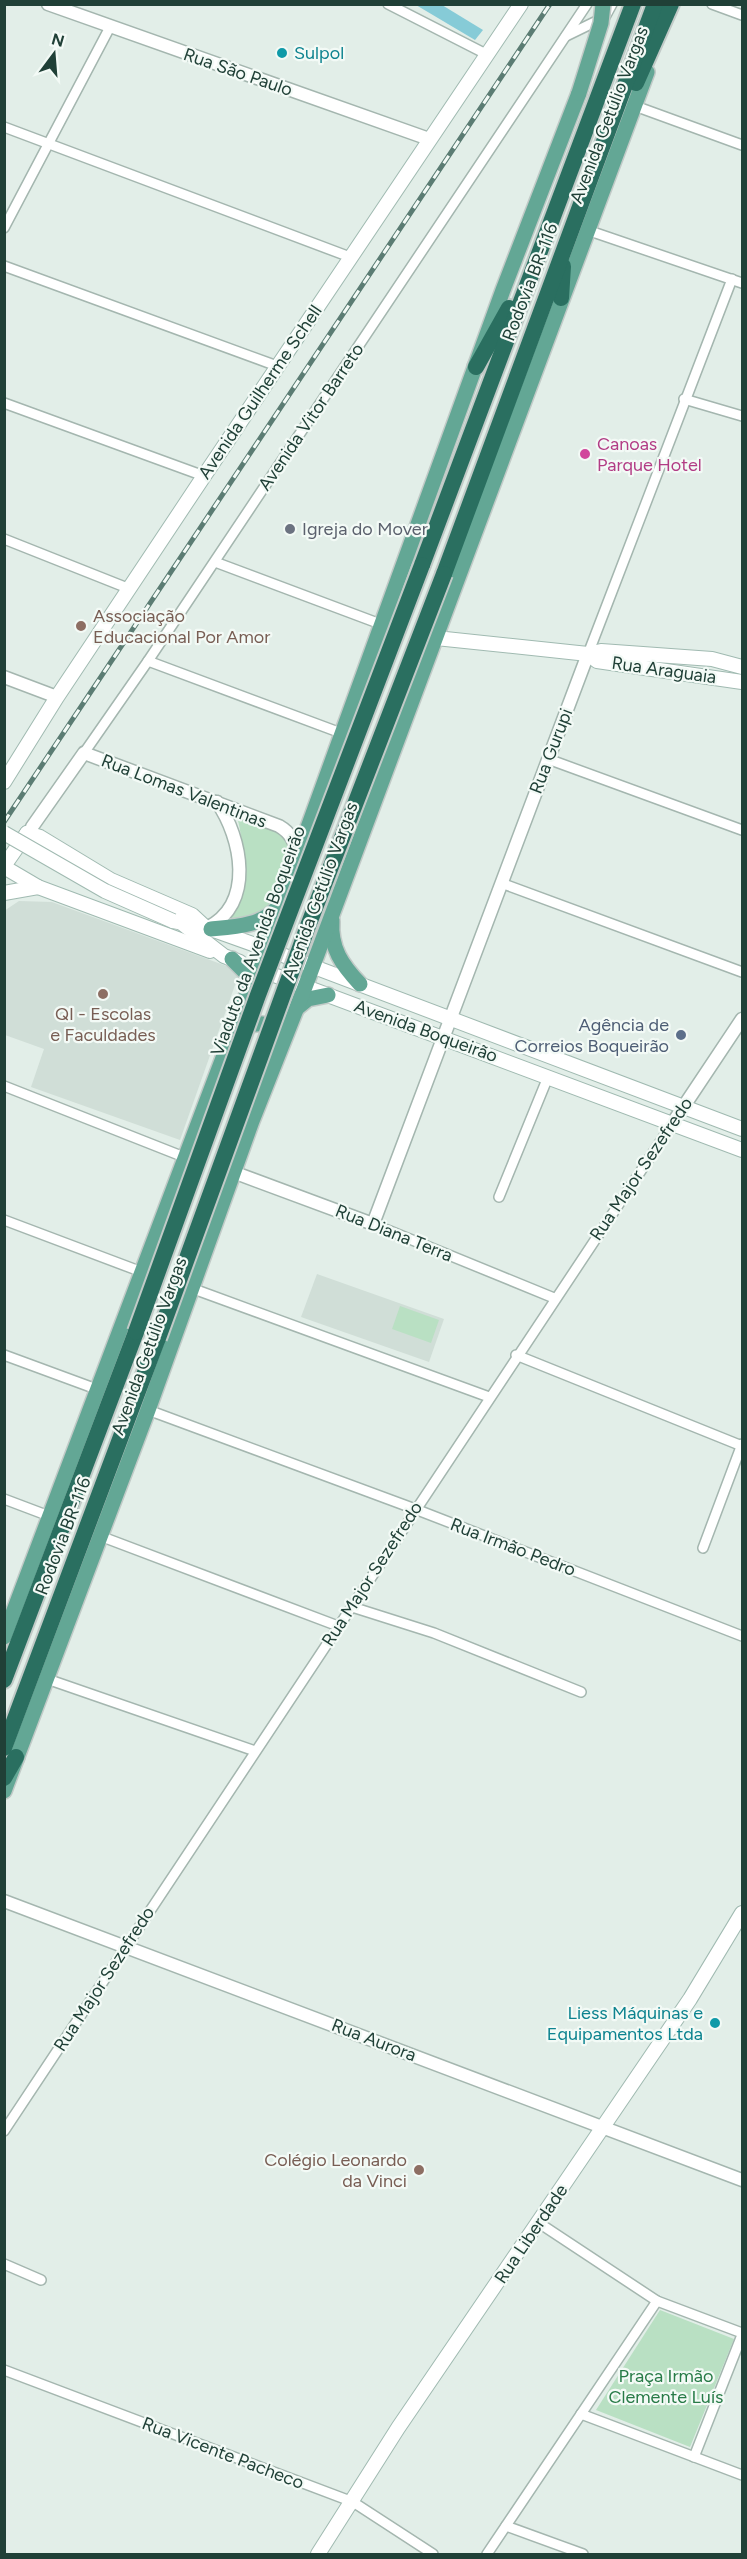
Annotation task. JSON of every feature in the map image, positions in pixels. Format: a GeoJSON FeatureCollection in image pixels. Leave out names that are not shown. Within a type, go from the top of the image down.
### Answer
{"type":"FeatureCollection","features":[{"type":"Feature","properties":{"kind":"highway","name":"Rodovia BR-116"},"geometry":{"type":"LineString","coordinates":[[423,566],[633,4]]}},
{"type":"Feature","properties":{"kind":"highway","name":"Rodovia BR-116"},"geometry":{"type":"LineString","coordinates":[[4,1778],[10,1753],[158,1338],[308,927],[444,574],[655,4]]}},
{"type":"Feature","properties":{"kind":"highway"},"geometry":{"type":"LineString","coordinates":[[569,234],[671,4]]}},
{"type":"Feature","properties":{"kind":"highway"},"geometry":{"type":"LineString","coordinates":[[561,298],[563,251]]}},
{"type":"Feature","properties":{"kind":"highway"},"geometry":{"type":"LineString","coordinates":[[476,367],[537,257]]}},
{"type":"Feature","properties":{"kind":"highway","name":"Viaduto da Avenida Boqueirão"},"geometry":{"type":"LineString","coordinates":[[136,1332],[258,995],[423,566]]}},
{"type":"Feature","properties":{"kind":"highway","name":"Rodovia BR-116"},"geometry":{"type":"LineString","coordinates":[[4,1680],[136,1332]]}},
{"type":"Feature","properties":{"kind":"main road","name":"Avenida Guilherme Schell"},"geometry":{"type":"LineString","coordinates":[[5,779],[277,366],[521,4]]}},
{"type":"Feature","properties":{"kind":"main road","name":"Avenida Getúlio Vargas"},"geometry":{"type":"LineString","coordinates":[[4,1636],[249,990],[341,733],[579,93],[602,23],[603,4]]}},
{"type":"Feature","properties":{"kind":"main road","name":"Avenida Getúlio Vargas"},"geometry":{"type":"LineString","coordinates":[[4,1791],[10,1753],[47,1679],[148,1410],[233,1172],[281,1052],[561,298],[635,106],[671,4]]}},
{"type":"Feature","properties":{"kind":"main road","name":"Rua Araguaia"},"geometry":{"type":"LineString","coordinates":[[436,638],[588,654],[601,651],[712,659],[742,667]]}},
{"type":"Feature","properties":{"kind":"main road","name":"Rua Araguaia"},"geometry":{"type":"LineString","coordinates":[[588,654],[597,661],[742,682]]}},
{"type":"Feature","properties":{"kind":"main road"},"geometry":{"type":"LineString","coordinates":[[249,990],[248,975],[228,958],[38,887],[4,866],[33,832],[111,880],[192,915],[208,928],[255,922],[270,914],[280,904]]}},
{"type":"Feature","properties":{"kind":"main road","name":"Avenida Boqueirão"},"geometry":{"type":"LineString","coordinates":[[4,833],[105,891],[178,923],[228,958],[742,1150]]}},
{"type":"Feature","properties":{"kind":"main road"},"geometry":{"type":"LineString","coordinates":[[288,884],[294,904],[301,911],[316,913],[336,903]]}},
{"type":"Feature","properties":{"kind":"main road"},"geometry":{"type":"LineString","coordinates":[[4,893],[38,887]]}},
{"type":"Feature","properties":{"kind":"main road"},"geometry":{"type":"LineString","coordinates":[[336,903],[332,930],[333,944],[342,964],[360,984]]}},
{"type":"Feature","properties":{"kind":"main road","name":"Avenida Boqueirão"},"geometry":{"type":"LineString","coordinates":[[178,923],[208,928],[264,948],[742,1129]]}},
{"type":"Feature","properties":{"kind":"main road"},"geometry":{"type":"LineString","coordinates":[[297,1008],[308,999],[328,995]]}},
{"type":"Feature","properties":{"kind":"main road"},"geometry":{"type":"LineString","coordinates":[[232,1033],[253,1023],[267,1025],[277,1034],[281,1052]]}},
{"type":"Feature","properties":{"kind":"main road","name":"Rua Liberdade"},"geometry":{"type":"LineString","coordinates":[[318,2554],[398,2428],[690,1999],[742,1913]]}},
{"type":"Feature","properties":{"kind":"street","name":"Rua São Paulo"},"geometry":{"type":"LineString","coordinates":[[48,4],[429,139]]}},
{"type":"Feature","properties":{"kind":"street"},"geometry":{"type":"LineString","coordinates":[[388,4],[486,54]]}},
{"type":"Feature","properties":{"kind":"street","name":"Avenida Vitor Barreto"},"geometry":{"type":"LineString","coordinates":[[33,832],[587,4]]}},
{"type":"Feature","properties":{"kind":"street"},"geometry":{"type":"LineString","coordinates":[[564,37],[605,18],[612,4]]}},
{"type":"Feature","properties":{"kind":"street"},"geometry":{"type":"LineString","coordinates":[[712,4],[742,15]]}},
{"type":"Feature","properties":{"kind":"street"},"geometry":{"type":"LineString","coordinates":[[4,228],[110,27]]}},
{"type":"Feature","properties":{"kind":"street"},"geometry":{"type":"LineString","coordinates":[[635,106],[742,145]]}},
{"type":"Feature","properties":{"kind":"street"},"geometry":{"type":"LineString","coordinates":[[4,127],[350,257]]}},
{"type":"Feature","properties":{"kind":"street"},"geometry":{"type":"LineString","coordinates":[[587,230],[742,283]]}},
{"type":"Feature","properties":{"kind":"street"},"geometry":{"type":"LineString","coordinates":[[4,266],[277,366]]}},
{"type":"Feature","properties":{"kind":"street","name":"Rua Gurupi"},"geometry":{"type":"LineString","coordinates":[[374,1224],[449,1019],[684,399],[732,279]]}},
{"type":"Feature","properties":{"kind":"street"},"geometry":{"type":"LineString","coordinates":[[684,399],[742,416]]}},
{"type":"Feature","properties":{"kind":"street"},"geometry":{"type":"LineString","coordinates":[[4,403],[204,476]]}},
{"type":"Feature","properties":{"kind":"street"},"geometry":{"type":"LineString","coordinates":[[4,539],[130,589]]}},
{"type":"Feature","properties":{"kind":"street"},"geometry":{"type":"LineString","coordinates":[[215,562],[383,625]]}},
{"type":"Feature","properties":{"kind":"street"},"geometry":{"type":"LineString","coordinates":[[148,661],[341,733]]}},
{"type":"Feature","properties":{"kind":"street"},"geometry":{"type":"LineString","coordinates":[[4,677],[57,697]]}},
{"type":"Feature","properties":{"kind":"street","name":"Rua Lomas Valentinas"},"geometry":{"type":"LineString","coordinates":[[84,753],[217,802],[287,831],[295,846],[295,862]]}},
{"type":"Feature","properties":{"kind":"street"},"geometry":{"type":"LineString","coordinates":[[548,759],[742,830]]}},
{"type":"Feature","properties":{"kind":"street"},"geometry":{"type":"LineString","coordinates":[[208,928],[228,913],[238,887],[236,836],[217,802]]}},
{"type":"Feature","properties":{"kind":"street"},"geometry":{"type":"LineString","coordinates":[[501,883],[742,972]]}},
{"type":"Feature","properties":{"kind":"street","name":"Rua Major Sezefredo"},"geometry":{"type":"LineString","coordinates":[[4,2131],[352,1607],[516,1355],[742,1019]]}},
{"type":"Feature","properties":{"kind":"street"},"geometry":{"type":"LineString","coordinates":[[500,1197],[548,1077]]}},
{"type":"Feature","properties":{"kind":"street"},"geometry":{"type":"LineString","coordinates":[[4,1086],[184,1157]]}},
{"type":"Feature","properties":{"kind":"street","name":"Rua Diana Terra"},"geometry":{"type":"LineString","coordinates":[[233,1172],[374,1224],[554,1298]]}},
{"type":"Feature","properties":{"kind":"street"},"geometry":{"type":"LineString","coordinates":[[4,1220],[142,1272]]}},
{"type":"Feature","properties":{"kind":"street"},"geometry":{"type":"LineString","coordinates":[[191,1288],[489,1397]]}},
{"type":"Feature","properties":{"kind":"street"},"geometry":{"type":"LineString","coordinates":[[4,1355],[99,1390]]}},
{"type":"Feature","properties":{"kind":"street"},"geometry":{"type":"LineString","coordinates":[[516,1355],[742,1445],[703,1548]]}},
{"type":"Feature","properties":{"kind":"street","name":"Rua Irmão Pedro"},"geometry":{"type":"LineString","coordinates":[[148,1410],[415,1509],[742,1636]]}},
{"type":"Feature","properties":{"kind":"street"},"geometry":{"type":"LineString","coordinates":[[4,1499],[50,1516]]}},
{"type":"Feature","properties":{"kind":"street"},"geometry":{"type":"LineString","coordinates":[[100,1536],[338,1626]]}},
{"type":"Feature","properties":{"kind":"street"},"geometry":{"type":"LineString","coordinates":[[352,1607],[434,1633],[581,1692]]}},
{"type":"Feature","properties":{"kind":"street"},"geometry":{"type":"LineString","coordinates":[[47,1679],[255,1751]]}},
{"type":"Feature","properties":{"kind":"street","name":"Rua Aurora"},"geometry":{"type":"LineString","coordinates":[[4,1901],[742,2180]]}},
{"type":"Feature","properties":{"kind":"street"},"geometry":{"type":"LineString","coordinates":[[539,2223],[657,2301],[742,2334],[694,2457]]}},
{"type":"Feature","properties":{"kind":"street"},"geometry":{"type":"LineString","coordinates":[[4,2264],[41,2280]]}},
{"type":"Feature","properties":{"kind":"street"},"geometry":{"type":"LineString","coordinates":[[487,2554],[657,2301]]}},
{"type":"Feature","properties":{"kind":"street","name":"Rua Vicente Pacheco"},"geometry":{"type":"LineString","coordinates":[[4,2370],[353,2502],[433,2554]]}},
{"type":"Feature","properties":{"kind":"street"},"geometry":{"type":"LineString","coordinates":[[581,2414],[742,2475]]}},
{"type":"Feature","properties":{"kind":"street"},"geometry":{"type":"LineString","coordinates":[[506,2526],[584,2554]]}},
{"type":"Feature","properties":{"kind":"shaded area"},"geometry":{"type":"Polygon","coordinates":[[[19,901],[52,902],[240,971],[180,1140],[31,1087],[44,1049],[5,1035],[4,911],[19,901]]]}},
{"type":"Feature","properties":{"kind":"shaded area"},"geometry":{"type":"Polygon","coordinates":[[[317,1274],[444,1319],[429,1362],[301,1317],[317,1274]]]}},
{"type":"Feature","properties":{"kind":"green space"},"geometry":{"type":"Polygon","coordinates":[[[237,816],[279,833],[284,837],[289,852],[281,883],[268,907],[255,916],[240,919],[229,918],[236,906],[243,881],[244,855],[237,816]]]}},
{"type":"Feature","properties":{"kind":"green space"},"geometry":{"type":"Polygon","coordinates":[[[400,1306],[439,1320],[431,1343],[392,1329],[400,1306]]]}},
{"type":"Feature","properties":{"kind":"green space","name":"Praça Irmão Clemente Luís"},"geometry":{"type":"Polygon","coordinates":[[[660,2310],[734,2339],[690,2447],[596,2410],[660,2310]]]}},
{"type":"Feature","properties":{"kind":"water"},"geometry":{"type":"Polygon","coordinates":[[[416,5],[442,5],[483,30],[475,40],[416,5]]]}},
{"type":"Feature","properties":{"kind":"railway"},"geometry":{"type":"LineString","coordinates":[[4,822],[550,4]]}},
{"type":"Feature","properties":{"kind":"place","name":"Sulpol"},"geometry":{"type":"Point","coordinates":[282,53]}},
{"type":"Feature","properties":{"kind":"place","name":"Canoas Parque Hotel"},"geometry":{"type":"Point","coordinates":[585,454]}},
{"type":"Feature","properties":{"kind":"place","name":"Igreja do Mover"},"geometry":{"type":"Point","coordinates":[290,529]}},
{"type":"Feature","properties":{"kind":"place","name":"Associação Educacional Por Amor"},"geometry":{"type":"Point","coordinates":[81,626]}},
{"type":"Feature","properties":{"kind":"place","name":"QI - Escolas e Faculdades"},"geometry":{"type":"Point","coordinates":[103,994]}},
{"type":"Feature","properties":{"kind":"place","name":"Agência de Correios Boqueirão"},"geometry":{"type":"Point","coordinates":[681,1035]}},
{"type":"Feature","properties":{"kind":"place","name":"Liess Máquinas e Equipamentos Ltda"},"geometry":{"type":"Point","coordinates":[715,2023]}},
{"type":"Feature","properties":{"kind":"place","name":"Colégio Leonardo da Vinci"},"geometry":{"type":"Point","coordinates":[419,2170]}}]}
